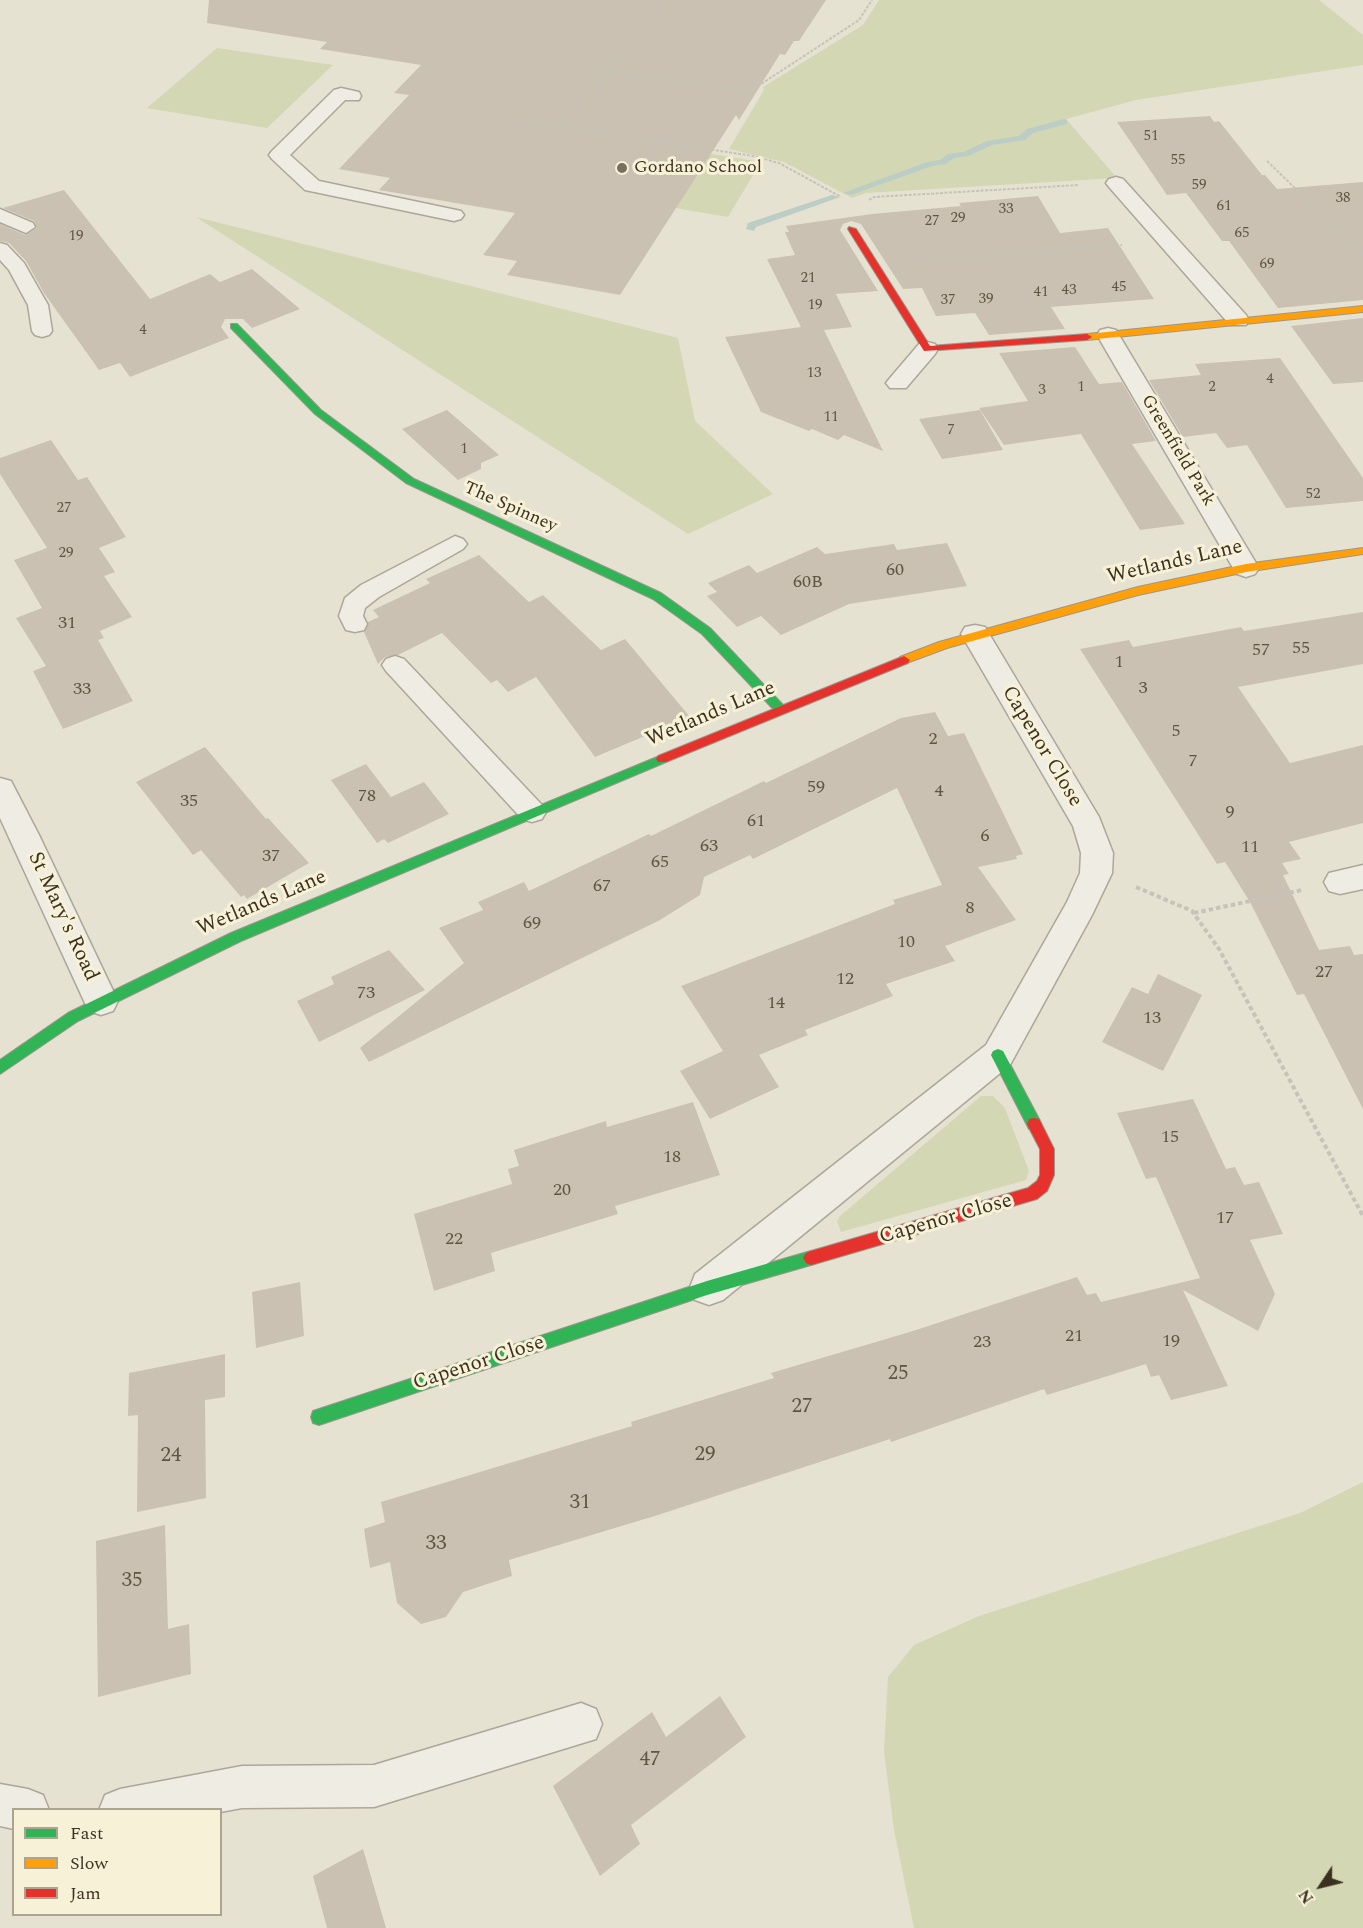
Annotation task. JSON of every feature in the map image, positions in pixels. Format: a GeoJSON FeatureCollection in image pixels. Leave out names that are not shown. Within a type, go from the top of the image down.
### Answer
{"type":"FeatureCollection","features":[{"type":"Feature","properties":{"kind":"street"},"geometry":{"type":"LineString","coordinates":[[352,96],[340,94],[279,154],[312,186],[454,215]]}},
{"type":"Feature","properties":{"kind":"street"},"geometry":{"type":"LineString","coordinates":[[1116,183],[1238,320]]}},
{"type":"Feature","properties":{"kind":"street"},"geometry":{"type":"LineString","coordinates":[[852,229],[927,349]]}},
{"type":"Feature","properties":{"kind":"street"},"geometry":{"type":"LineString","coordinates":[[898,383],[927,349],[1108,335],[1363,309]]}},
{"type":"Feature","properties":{"kind":"street","name":"The Spinney"},"geometry":{"type":"LineString","coordinates":[[234,326],[318,412],[410,481],[657,596],[706,631],[780,709]]}},
{"type":"Feature","properties":{"kind":"street","name":"Greenfield Park"},"geometry":{"type":"LineString","coordinates":[[1108,335],[1246,568]]}},
{"type":"Feature","properties":{"kind":"street","name":"Wetlands Lane"},"geometry":{"type":"LineString","coordinates":[[101,1001],[236,937],[532,812],[780,709],[975,634],[1138,591],[1246,568],[1363,551]]}},
{"type":"Feature","properties":{"kind":"street","name":"Capenor Close"},"geometry":{"type":"LineString","coordinates":[[707,1288],[998,1055],[1081,906],[1096,873],[1097,853],[1088,825],[975,634]]}},
{"type":"Feature","properties":{"kind":"street","name":"St Mary's Road"},"geometry":{"type":"LineString","coordinates":[[0,789],[24,835],[101,1001],[41,1037],[0,1068]]}},
{"type":"Feature","properties":{"kind":"street","name":"Capenor Close"},"geometry":{"type":"LineString","coordinates":[[319,1417],[707,1288],[1018,1200],[1038,1190],[1047,1175],[1047,1149],[998,1055]]}},
{"type":"Feature","properties":{"kind":"lane"},"geometry":{"type":"LineString","coordinates":[[0,215],[9,217],[26,227]]}},
{"type":"Feature","properties":{"kind":"lane"},"geometry":{"type":"LineString","coordinates":[[0,249],[16,267],[38,305],[42,331]]}},
{"type":"Feature","properties":{"kind":"lane"},"geometry":{"type":"LineString","coordinates":[[355,624],[351,616],[354,604],[370,591],[455,544]]}},
{"type":"Feature","properties":{"kind":"lane"},"geometry":{"type":"LineString","coordinates":[[395,665],[532,812]]}},
{"type":"Feature","properties":{"kind":"lane"},"geometry":{"type":"LineString","coordinates":[[126,1808],[242,1787],[374,1786],[581,1724]]}},
{"type":"Feature","properties":{"kind":"lane"},"geometry":{"type":"LineString","coordinates":[[0,1805],[21,1808]]}},
{"type":"Feature","properties":{"kind":"path"},"geometry":{"type":"LineString","coordinates":[[561,127],[667,0]]}},
{"type":"Feature","properties":{"kind":"path"},"geometry":{"type":"LineString","coordinates":[[608,71],[749,92],[859,20],[872,0]]}},
{"type":"Feature","properties":{"kind":"path"},"geometry":{"type":"LineString","coordinates":[[507,123],[520,120],[773,161],[847,201]]}},
{"type":"Feature","properties":{"kind":"path"},"geometry":{"type":"LineString","coordinates":[[1267,161],[1363,254]]}},
{"type":"Feature","properties":{"kind":"path"},"geometry":{"type":"LineString","coordinates":[[852,229],[865,203],[874,197],[1116,183]]}},
{"type":"Feature","properties":{"kind":"path"},"geometry":{"type":"LineString","coordinates":[[875,264],[1167,241]]}},
{"type":"Feature","properties":{"kind":"path"},"geometry":{"type":"LineString","coordinates":[[1096,873],[1170,900],[1194,913],[1219,949],[1363,1216]]}},
{"type":"Feature","properties":{"kind":"path"},"geometry":{"type":"LineString","coordinates":[[1194,913],[1352,880]]}},
{"type":"Feature","properties":{"kind":"green space"},"geometry":{"type":"Polygon","coordinates":[[[879,0],[1319,0],[1363,35],[1363,65],[1136,100],[1066,119],[1117,178],[866,193],[852,198],[784,162],[729,149],[764,90],[763,87],[863,25],[879,0]]]}},
{"type":"Feature","properties":{"kind":"green space"},"geometry":{"type":"Polygon","coordinates":[[[217,48],[333,65],[267,128],[147,108],[217,48]]]}},
{"type":"Feature","properties":{"kind":"green space"},"geometry":{"type":"Polygon","coordinates":[[[620,139],[761,162],[728,217],[581,192],[620,139]]]}},
{"type":"Feature","properties":{"kind":"green space"},"geometry":{"type":"Polygon","coordinates":[[[196,217],[678,338],[695,421],[773,494],[688,534],[196,217]]]}},
{"type":"Feature","properties":{"kind":"green space"},"geometry":{"type":"Polygon","coordinates":[[[981,1096],[993,1096],[1005,1108],[1029,1171],[1026,1180],[841,1232],[837,1221],[840,1216],[981,1096]]]}},
{"type":"Feature","properties":{"kind":"green space"},"geometry":{"type":"Polygon","coordinates":[[[1363,1482],[1363,1928],[914,1928],[894,1830],[884,1751],[888,1677],[914,1645],[979,1616],[1300,1513],[1363,1482]]]}},
{"type":"Feature","properties":{"kind":"building"},"geometry":{"type":"Polygon","coordinates":[[[209,0],[826,0],[799,41],[794,41],[785,55],[780,54],[739,120],[736,115],[620,295],[507,275],[517,261],[483,255],[515,213],[379,190],[390,178],[339,169],[409,95],[394,93],[421,65],[320,49],[327,42],[207,23],[209,0]]]}},
{"type":"Feature","properties":{"kind":"building"},"geometry":{"type":"Polygon","coordinates":[[[1210,116],[1214,122],[1219,121],[1262,175],[1265,175],[1277,189],[1363,182],[1363,300],[1278,308],[1229,241],[1222,241],[1186,193],[1167,195],[1117,122],[1210,116]]]}},
{"type":"Feature","properties":{"kind":"building"},"geometry":{"type":"Polygon","coordinates":[[[64,190],[150,299],[210,274],[220,282],[252,269],[300,309],[252,328],[243,319],[225,319],[221,327],[229,338],[130,377],[120,363],[99,370],[44,293],[26,261],[9,243],[0,241],[0,224],[25,235],[37,228],[34,221],[3,208],[64,190]]]}},
{"type":"Feature","properties":{"kind":"building"},"geometry":{"type":"Polygon","coordinates":[[[1038,196],[1060,233],[1108,228],[1154,299],[1051,307],[1065,329],[989,335],[975,313],[936,316],[922,288],[903,289],[861,224],[851,221],[843,224],[840,230],[878,291],[836,294],[852,327],[824,330],[883,451],[844,435],[838,440],[812,429],[809,431],[761,412],[725,337],[801,327],[767,259],[795,255],[785,232],[789,232],[786,226],[872,214],[961,206],[959,203],[1038,196]]]}},
{"type":"Feature","properties":{"kind":"building"},"geometry":{"type":"Polygon","coordinates":[[[1363,318],[1363,382],[1333,384],[1291,326],[1363,318]]]}},
{"type":"Feature","properties":{"kind":"building"},"geometry":{"type":"Polygon","coordinates":[[[1075,347],[1099,384],[1122,382],[1156,441],[1132,444],[1185,524],[1140,530],[1081,434],[1004,445],[979,408],[1028,401],[999,353],[1075,347]]]}},
{"type":"Feature","properties":{"kind":"building"},"geometry":{"type":"Polygon","coordinates":[[[1280,358],[1363,478],[1363,501],[1286,508],[1247,445],[1227,448],[1216,433],[1183,437],[1149,380],[1201,375],[1195,364],[1280,358]]]}},
{"type":"Feature","properties":{"kind":"building"},"geometry":{"type":"Polygon","coordinates":[[[447,410],[499,455],[481,463],[481,469],[458,480],[402,429],[447,410]]]}},
{"type":"Feature","properties":{"kind":"building"},"geometry":{"type":"Polygon","coordinates":[[[980,410],[1003,450],[942,459],[919,419],[980,410]]]}},
{"type":"Feature","properties":{"kind":"building"},"geometry":{"type":"Polygon","coordinates":[[[51,440],[78,480],[87,477],[126,537],[99,548],[115,572],[104,576],[132,617],[100,631],[104,638],[98,640],[133,701],[63,729],[33,671],[46,666],[16,618],[42,608],[14,560],[47,548],[0,474],[0,458],[51,440]]]}},
{"type":"Feature","properties":{"kind":"building"},"geometry":{"type":"Polygon","coordinates":[[[947,543],[967,586],[849,604],[781,635],[761,616],[737,627],[707,596],[717,592],[708,583],[749,565],[757,573],[817,547],[825,554],[894,544],[897,550],[947,543]]]}},
{"type":"Feature","properties":{"kind":"building"},"geometry":{"type":"Polygon","coordinates":[[[479,555],[529,602],[543,595],[601,650],[625,639],[690,717],[595,757],[536,677],[508,692],[497,680],[491,683],[442,633],[398,655],[385,657],[378,664],[364,632],[368,622],[379,617],[373,610],[430,583],[426,579],[479,555]]]}},
{"type":"Feature","properties":{"kind":"building"},"geometry":{"type":"Polygon","coordinates":[[[1363,612],[1363,664],[1238,687],[1290,763],[1363,745],[1363,823],[1289,842],[1301,859],[1282,863],[1289,874],[1283,875],[1319,950],[1350,946],[1354,955],[1363,954],[1363,1109],[1304,994],[1297,995],[1250,902],[1225,862],[1217,864],[1080,649],[1129,640],[1133,647],[1241,627],[1244,631],[1363,612]]]}},
{"type":"Feature","properties":{"kind":"building"},"geometry":{"type":"Polygon","coordinates":[[[935,712],[948,736],[964,733],[1023,854],[1016,856],[1017,859],[978,867],[1016,920],[945,946],[955,961],[886,984],[893,996],[805,1030],[808,1035],[759,1055],[779,1087],[710,1119],[680,1071],[723,1051],[681,986],[895,904],[893,900],[942,885],[897,788],[753,859],[750,855],[704,877],[700,895],[660,920],[369,1062],[360,1048],[464,963],[439,928],[483,910],[478,902],[524,882],[529,891],[649,834],[651,836],[764,781],[766,783],[901,718],[935,712]]]}},
{"type":"Feature","properties":{"kind":"building"},"geometry":{"type":"Polygon","coordinates":[[[205,747],[266,819],[268,818],[309,863],[247,899],[244,895],[241,897],[201,850],[193,855],[136,782],[205,747]]]}},
{"type":"Feature","properties":{"kind":"building"},"geometry":{"type":"Polygon","coordinates":[[[366,764],[391,797],[424,782],[449,814],[388,843],[384,839],[377,843],[331,780],[366,764]]]}},
{"type":"Feature","properties":{"kind":"building"},"geometry":{"type":"Polygon","coordinates":[[[389,950],[425,990],[319,1042],[297,1001],[334,984],[331,977],[389,950]]]}},
{"type":"Feature","properties":{"kind":"building"},"geometry":{"type":"Polygon","coordinates":[[[1158,974],[1202,995],[1163,1071],[1102,1042],[1132,987],[1148,994],[1158,974]]]}},
{"type":"Feature","properties":{"kind":"building"},"geometry":{"type":"Polygon","coordinates":[[[1193,1099],[1226,1169],[1235,1167],[1244,1185],[1259,1182],[1283,1234],[1250,1240],[1275,1294],[1258,1331],[1183,1290],[1228,1386],[1171,1400],[1159,1375],[1151,1377],[1146,1364],[1047,1395],[1044,1389],[891,1442],[890,1439],[658,1515],[509,1560],[512,1576],[463,1592],[446,1617],[421,1624],[397,1603],[390,1562],[370,1568],[364,1529],[385,1522],[381,1502],[632,1426],[631,1422],[774,1378],[771,1373],[913,1331],[1077,1277],[1087,1295],[1096,1293],[1101,1302],[1200,1278],[1156,1177],[1146,1179],[1117,1113],[1193,1099]]]}},
{"type":"Feature","properties":{"kind":"building"},"geometry":{"type":"Polygon","coordinates":[[[693,1102],[720,1175],[615,1206],[618,1214],[491,1253],[495,1271],[434,1291],[414,1214],[512,1184],[508,1169],[519,1166],[514,1150],[606,1121],[607,1127],[693,1102]]]}},
{"type":"Feature","properties":{"kind":"building"},"geometry":{"type":"Polygon","coordinates":[[[300,1282],[304,1336],[256,1348],[252,1292],[300,1282]]]}},
{"type":"Feature","properties":{"kind":"building"},"geometry":{"type":"Polygon","coordinates":[[[225,1354],[225,1397],[205,1400],[206,1498],[137,1512],[138,1415],[128,1416],[129,1373],[225,1354]]]}},
{"type":"Feature","properties":{"kind":"building"},"geometry":{"type":"Polygon","coordinates":[[[165,1525],[168,1629],[189,1624],[191,1674],[98,1697],[96,1541],[165,1525]]]}},
{"type":"Feature","properties":{"kind":"building"},"geometry":{"type":"Polygon","coordinates":[[[720,1696],[746,1737],[631,1825],[640,1844],[600,1876],[553,1786],[652,1712],[666,1737],[720,1696]]]}},
{"type":"Feature","properties":{"kind":"building"},"geometry":{"type":"Polygon","coordinates":[[[363,1849],[386,1928],[327,1928],[313,1876],[363,1849]]]}},
{"type":"Feature","properties":{"kind":"waterway"},"geometry":{"type":"LineString","coordinates":[[848,193],[930,164],[943,162],[951,156],[965,154],[990,143],[1022,138],[1030,131],[1064,122]]}},
{"type":"Feature","properties":{"kind":"waterway"},"geometry":{"type":"LineString","coordinates":[[751,229],[751,225],[835,197]]}},
{"type":"Feature","properties":{"kind":"traffic: fast"},"geometry":{"type":"LineString","coordinates":[[234,326],[318,412],[410,481],[657,596],[706,631],[780,709]]}},
{"type":"Feature","properties":{"kind":"traffic: fast"},"geometry":{"type":"LineString","coordinates":[[0,1068],[73,1017],[236,937],[662,759]]}},
{"type":"Feature","properties":{"kind":"traffic: fast"},"geometry":{"type":"LineString","coordinates":[[998,1055],[1034,1124]]}},
{"type":"Feature","properties":{"kind":"traffic: fast"},"geometry":{"type":"LineString","coordinates":[[319,1417],[707,1288],[811,1258]]}},
{"type":"Feature","properties":{"kind":"traffic: slow"},"geometry":{"type":"LineString","coordinates":[[1087,337],[1363,309]]}},
{"type":"Feature","properties":{"kind":"traffic: slow"},"geometry":{"type":"LineString","coordinates":[[904,660],[943,645],[1138,591],[1246,568],[1363,551]]}},
{"type":"Feature","properties":{"kind":"traffic: jam"},"geometry":{"type":"LineString","coordinates":[[852,229],[927,349],[1087,337]]}},
{"type":"Feature","properties":{"kind":"traffic: jam"},"geometry":{"type":"LineString","coordinates":[[662,759],[904,660]]}},
{"type":"Feature","properties":{"kind":"traffic: jam"},"geometry":{"type":"LineString","coordinates":[[811,1258],[1032,1194],[1042,1186],[1047,1175],[1047,1149],[1034,1124]]}},
{"type":"Feature","properties":{"kind":"place","name":"Gordano School"},"geometry":{"type":"Point","coordinates":[622,168]}}]}
